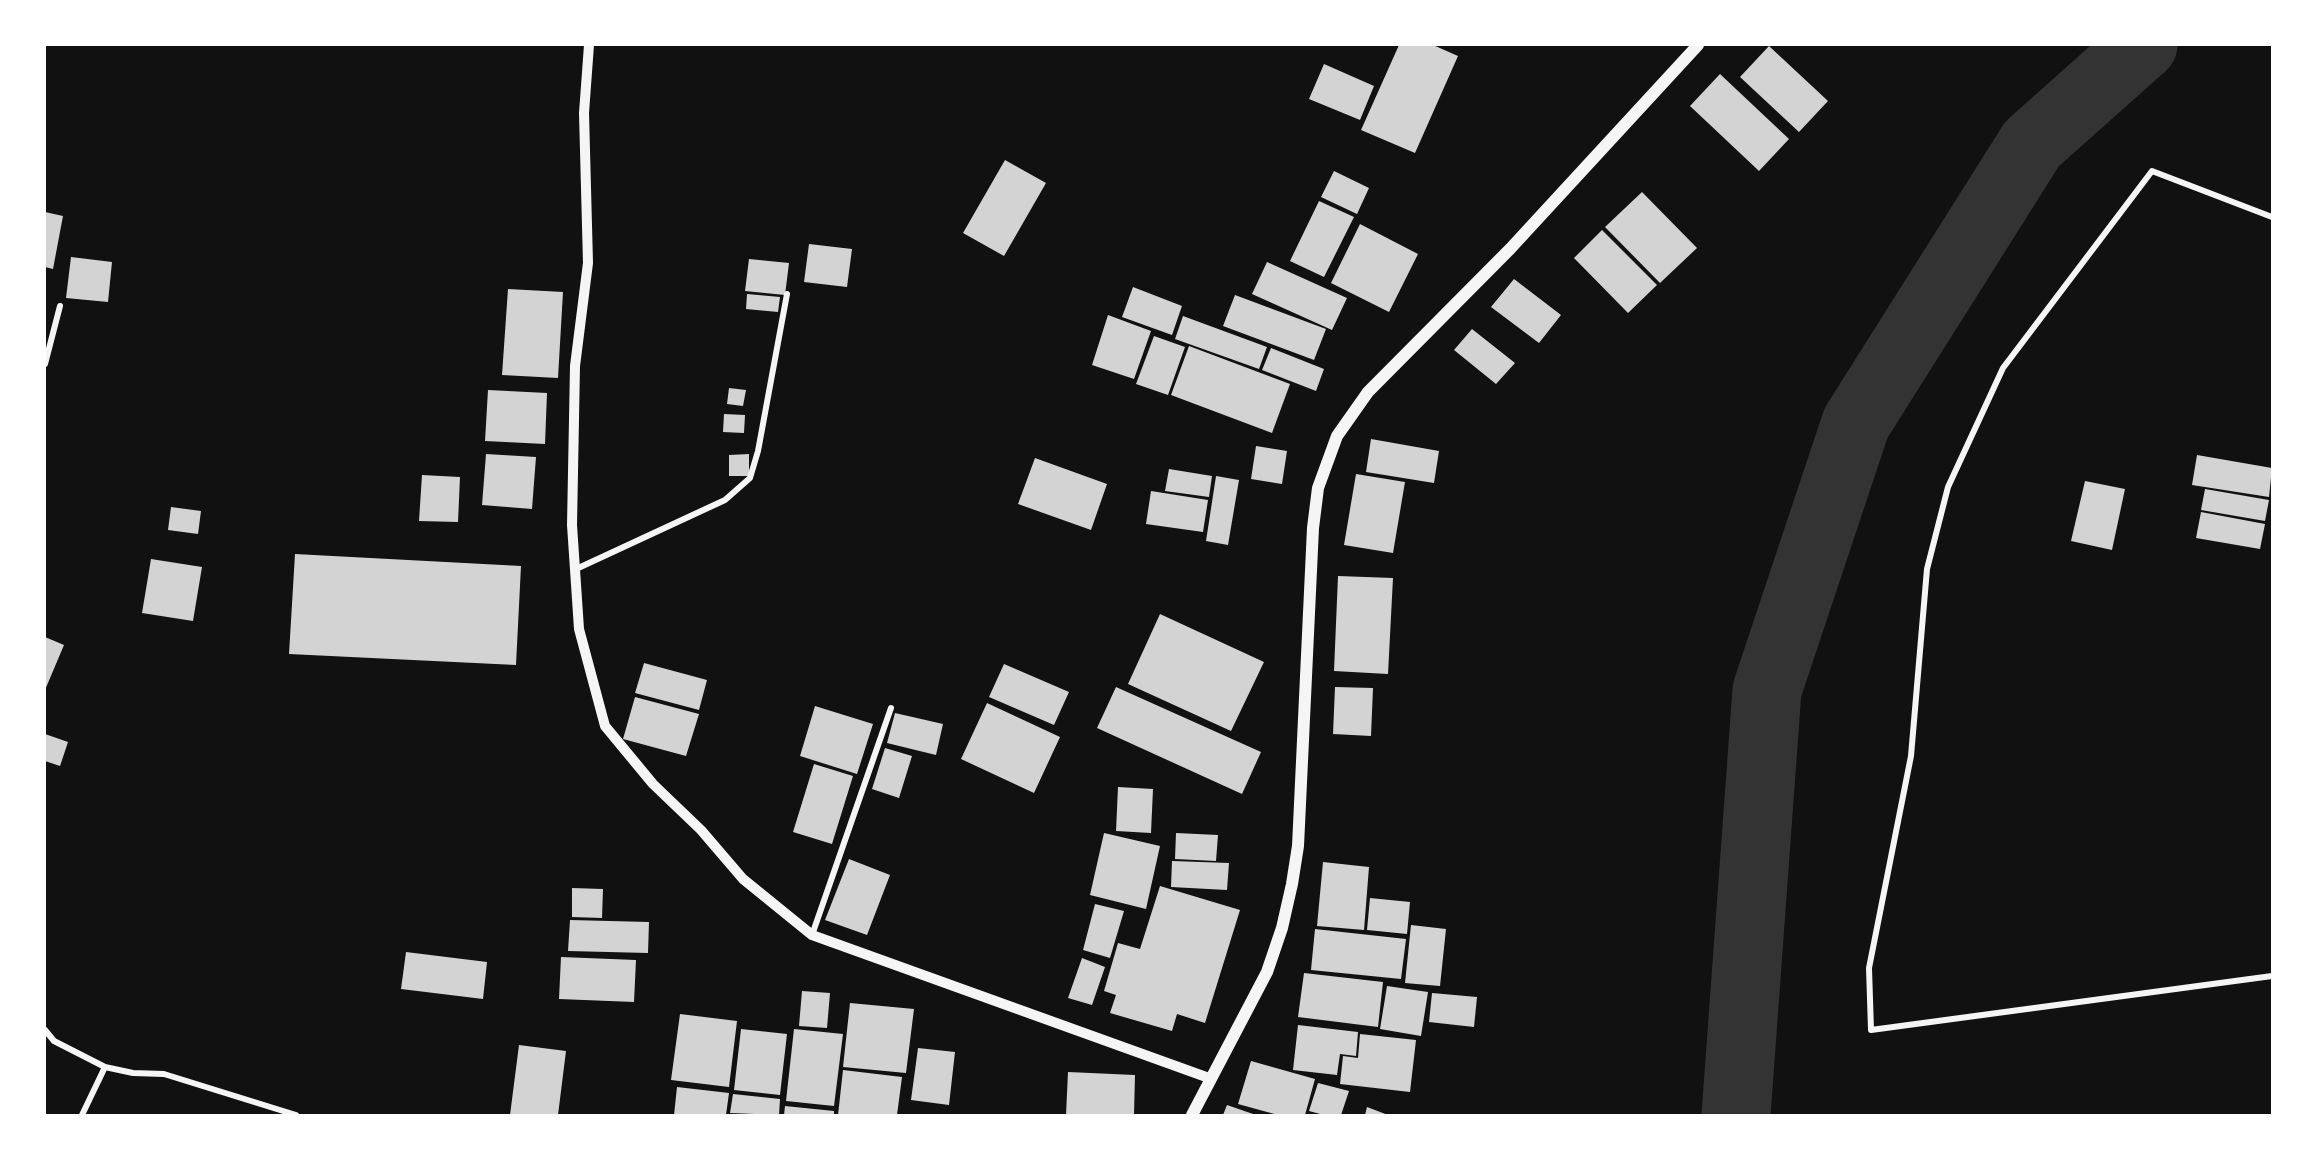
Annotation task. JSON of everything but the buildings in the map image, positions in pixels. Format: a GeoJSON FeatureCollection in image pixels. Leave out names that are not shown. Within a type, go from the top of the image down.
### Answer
{"type":"FeatureCollection","features":[{"type":"Feature","properties":{"kind":"main road"},"geometry":{"type":"LineString","coordinates":[[1192,1115],[1209,1078],[1267,972],[1292,884],[1298,846],[1313,528],[1318,488],[1336,436],[1368,392],[1510,249],[1698,45]]}},
{"type":"Feature","properties":{"kind":"street"},"geometry":{"type":"LineString","coordinates":[[588,45],[584,113],[588,263],[575,366],[573,571],[579,629],[605,726],[653,784],[701,830],[743,879],[812,935],[1209,1078]]}},
{"type":"Feature","properties":{"kind":"street"},"geometry":{"type":"LineString","coordinates":[[2272,217],[2152,171],[2003,368],[1948,487],[1927,569],[1911,756],[1869,968],[1871,1030],[2272,976]]}},
{"type":"Feature","properties":{"kind":"street"},"geometry":{"type":"LineString","coordinates":[[573,571],[725,501],[750,478],[758,451],[787,294]]}},
{"type":"Feature","properties":{"kind":"street"},"geometry":{"type":"LineString","coordinates":[[45,364],[60,306]]}},
{"type":"Feature","properties":{"kind":"street"},"geometry":{"type":"LineString","coordinates":[[812,935],[891,708]]}},
{"type":"Feature","properties":{"kind":"street"},"geometry":{"type":"LineString","coordinates":[[45,1030],[54,1041],[105,1067],[133,1073],[164,1074],[296,1115]]}},
{"type":"Feature","properties":{"kind":"street"},"geometry":{"type":"LineString","coordinates":[[82,1115],[105,1067]]}},
{"type":"Feature","properties":{"kind":"waterway"},"geometry":{"type":"LineString","coordinates":[[1736,1115],[1767,690],[1856,423],[2032,144],[2143,45]]}}]}
